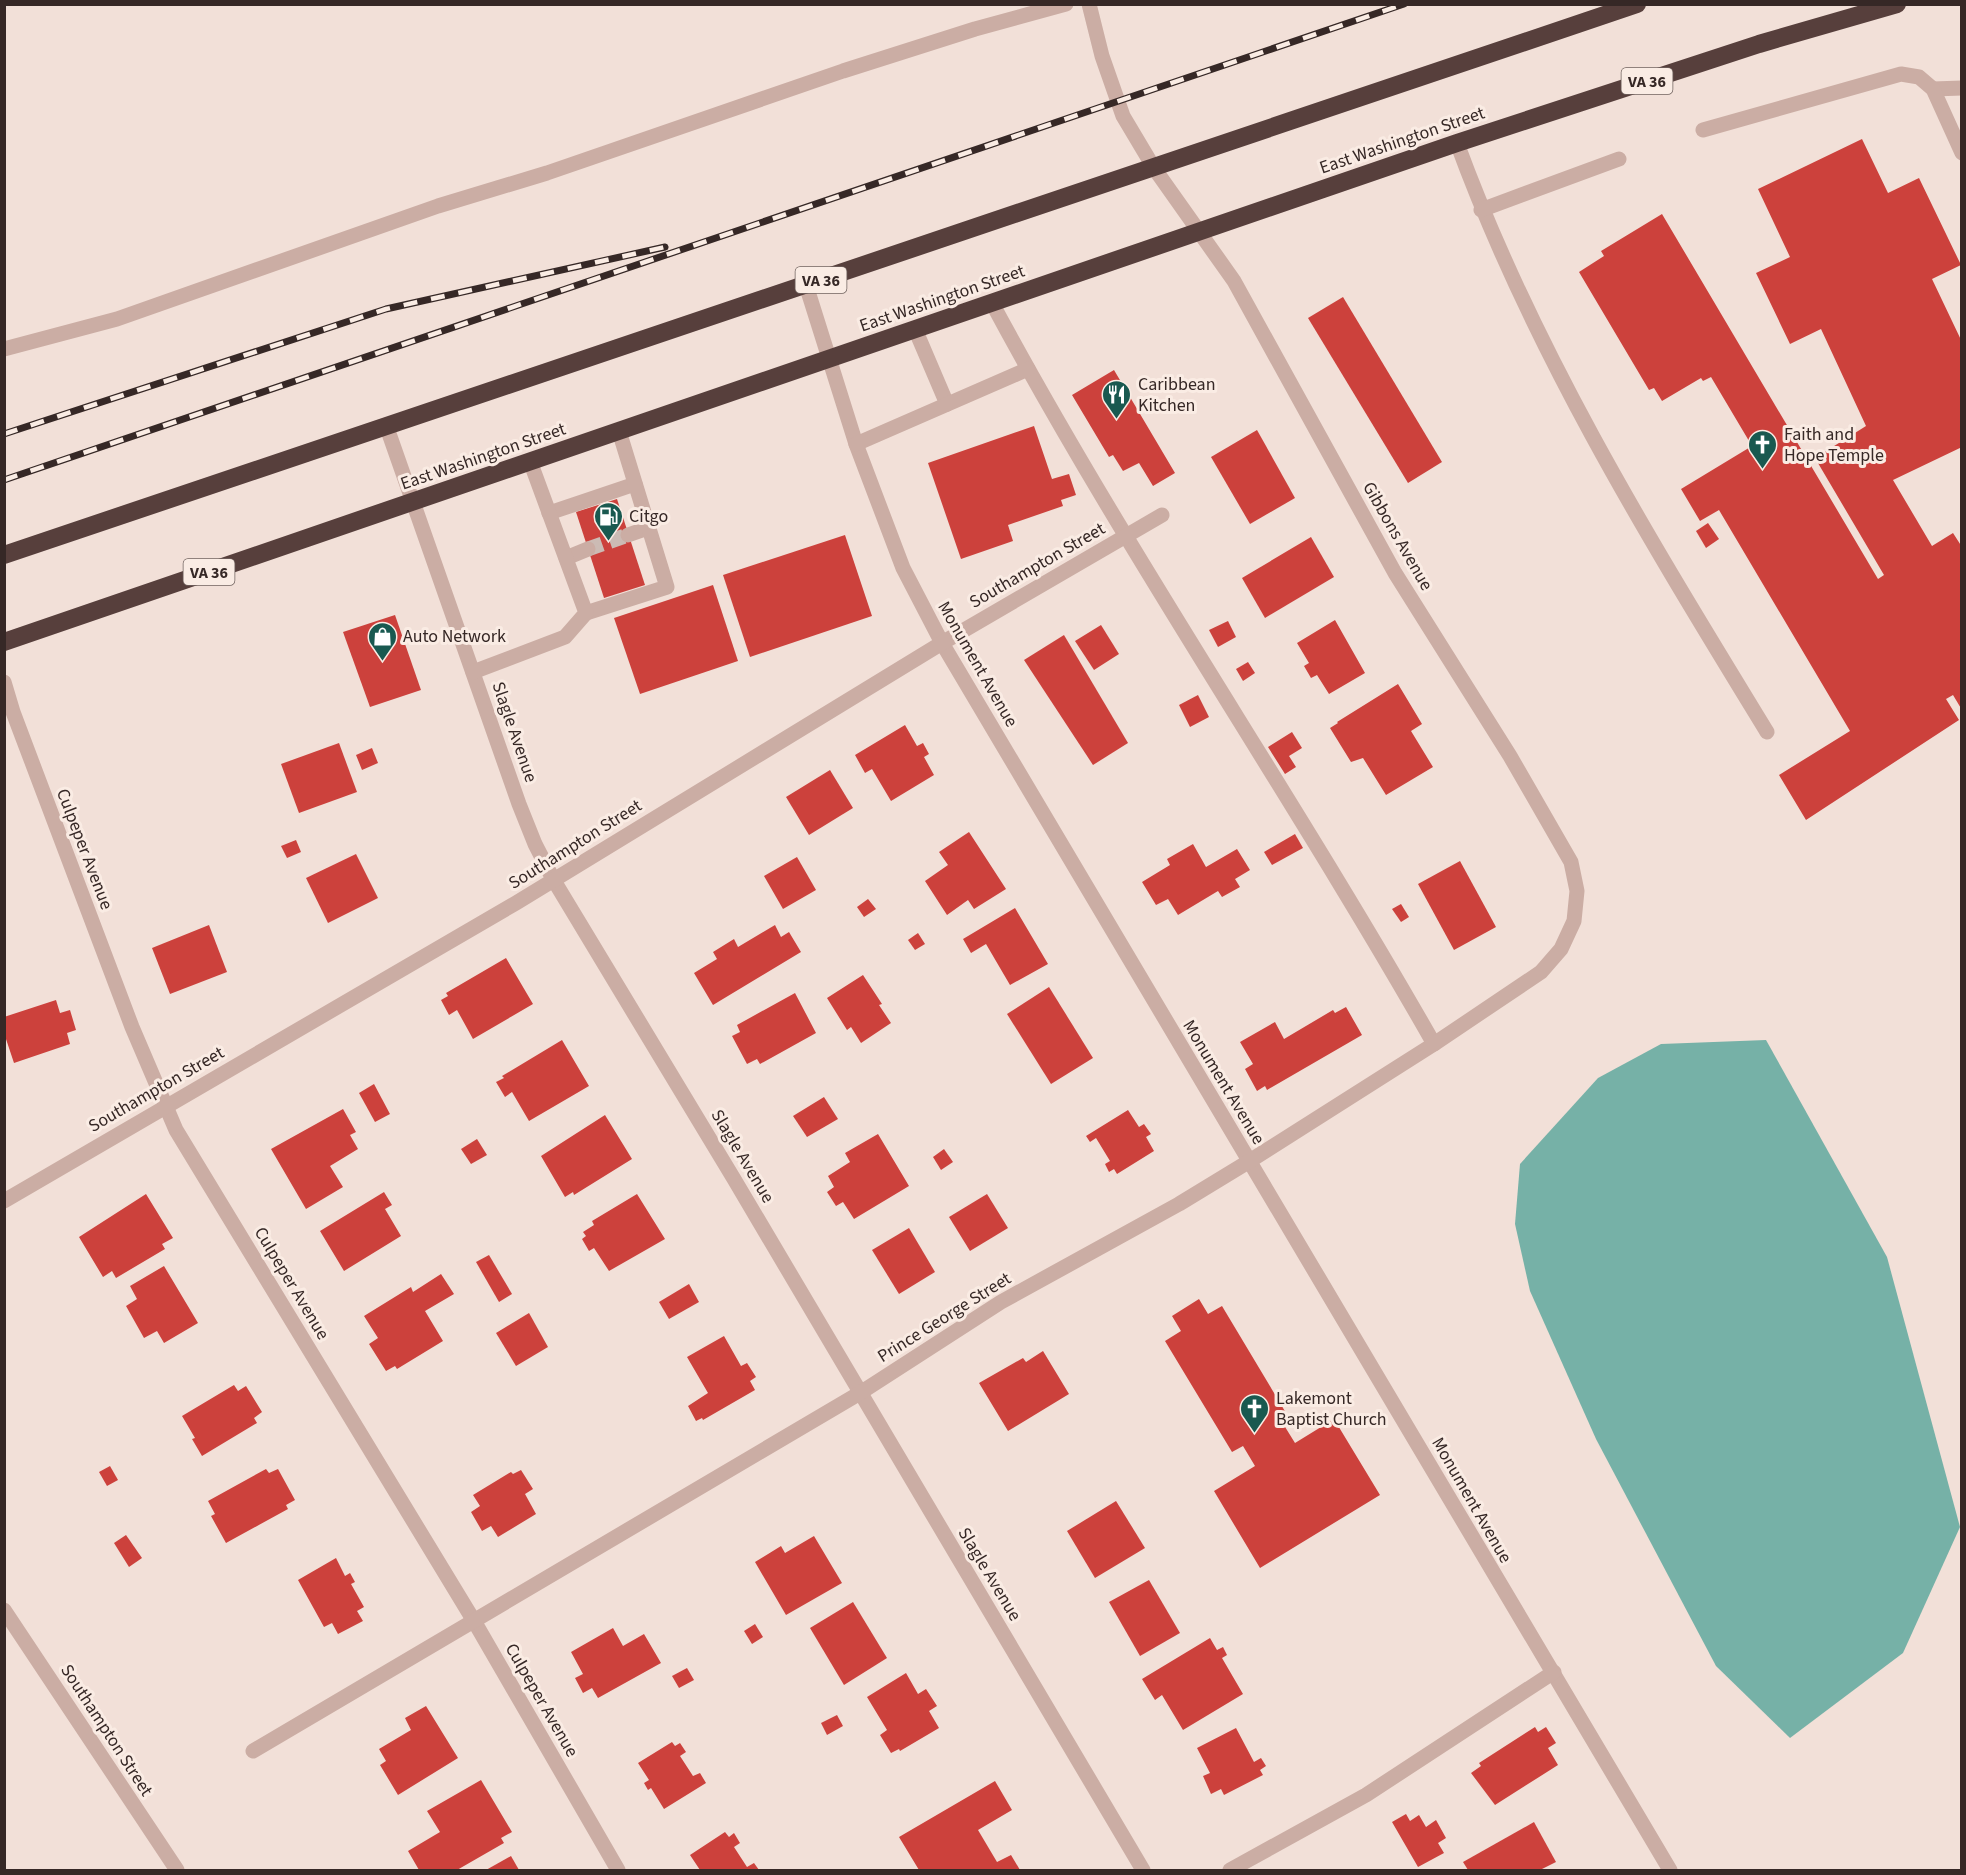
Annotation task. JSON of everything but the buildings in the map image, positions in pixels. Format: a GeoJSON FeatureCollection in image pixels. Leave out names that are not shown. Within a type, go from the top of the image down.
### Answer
{"type":"FeatureCollection","features":[{"type":"Feature","properties":{"kind":"highway","name":"VA 36"},"geometry":{"type":"LineString","coordinates":[[4,555],[386,424],[806,285],[1637,4]]}},
{"type":"Feature","properties":{"kind":"highway","name":"East Washington Street"},"geometry":{"type":"LineString","coordinates":[[4,642],[1457,143],[1759,44],[1897,4]]}},
{"type":"Feature","properties":{"kind":"street"},"geometry":{"type":"LineString","coordinates":[[4,349],[117,320],[438,206],[547,173],[843,71],[975,29],[1066,4]]}},
{"type":"Feature","properties":{"kind":"street","name":"Gibbons Avenue"},"geometry":{"type":"LineString","coordinates":[[1089,4],[1102,56],[1123,116],[1154,168],[1234,281],[1395,573],[1510,756],[1571,862],[1577,891],[1574,921],[1561,949],[1541,972],[1434,1044]]}},
{"type":"Feature","properties":{"kind":"street"},"geometry":{"type":"LineString","coordinates":[[1703,130],[1901,74],[1919,78],[1933,89],[1962,153]]}},
{"type":"Feature","properties":{"kind":"street"},"geometry":{"type":"LineString","coordinates":[[1933,89],[1962,88]]}},
{"type":"Feature","properties":{"kind":"street"},"geometry":{"type":"LineString","coordinates":[[1457,143],[1481,210],[1535,330],[1641,526],[1767,732]]}},
{"type":"Feature","properties":{"kind":"street"},"geometry":{"type":"LineString","coordinates":[[1481,210],[1619,159]]}},
{"type":"Feature","properties":{"kind":"street","name":"Monument Avenue"},"geometry":{"type":"LineString","coordinates":[[806,285],[856,444],[903,568],[942,643],[1383,1386],[1473,1543],[1554,1672],[1670,1870]]}},
{"type":"Feature","properties":{"kind":"street"},"geometry":{"type":"LineString","coordinates":[[992,303],[1028,369],[1127,535],[1357,909],[1434,1044]]}},
{"type":"Feature","properties":{"kind":"street"},"geometry":{"type":"LineString","coordinates":[[915,330],[947,404]]}},
{"type":"Feature","properties":{"kind":"street"},"geometry":{"type":"LineString","coordinates":[[856,444],[1028,369]]}},
{"type":"Feature","properties":{"kind":"street","name":"Slagle Avenue"},"geometry":{"type":"LineString","coordinates":[[386,424],[519,804],[553,879],[1143,1870]]}},
{"type":"Feature","properties":{"kind":"street"},"geometry":{"type":"LineString","coordinates":[[473,672],[565,637],[586,613],[667,587],[619,431]]}},
{"type":"Feature","properties":{"kind":"street"},"geometry":{"type":"LineString","coordinates":[[530,461],[586,613]]}},
{"type":"Feature","properties":{"kind":"street"},"geometry":{"type":"LineString","coordinates":[[549,513],[635,484]]}},
{"type":"Feature","properties":{"kind":"street","name":"Southampton Street"},"geometry":{"type":"LineString","coordinates":[[4,1201],[553,879],[942,643],[1162,515]]}},
{"type":"Feature","properties":{"kind":"street"},"geometry":{"type":"LineString","coordinates":[[628,535],[648,528]]}},
{"type":"Feature","properties":{"kind":"street"},"geometry":{"type":"LineString","coordinates":[[566,558],[588,549]]}},
{"type":"Feature","properties":{"kind":"street","name":"Culpeper Avenue"},"geometry":{"type":"LineString","coordinates":[[4,682],[29,756],[164,1107],[474,1621],[618,1870]]}},
{"type":"Feature","properties":{"kind":"street","name":"Prince George Street"},"geometry":{"type":"LineString","coordinates":[[253,1751],[371,1679],[474,1621],[860,1393],[1001,1302],[1179,1204],[1434,1044]]}},
{"type":"Feature","properties":{"kind":"street","name":"Southampton Street"},"geometry":{"type":"LineString","coordinates":[[4,1610],[177,1870]]}},
{"type":"Feature","properties":{"kind":"street"},"geometry":{"type":"LineString","coordinates":[[1230,1870],[1366,1795],[1554,1672]]}},
{"type":"Feature","properties":{"kind":"water"},"geometry":{"type":"Polygon","coordinates":[[[1766,1040],[1887,1257],[1960,1527],[1903,1653],[1790,1738],[1716,1666],[1596,1439],[1530,1291],[1515,1224],[1520,1164],[1598,1078],[1661,1044],[1766,1040]]]}},
{"type":"Feature","properties":{"kind":"tunnel"},"geometry":{"type":"LineString","coordinates":[[588,549],[628,535]]}},
{"type":"Feature","properties":{"kind":"railway"},"geometry":{"type":"LineString","coordinates":[[4,480],[1404,4]]}},
{"type":"Feature","properties":{"kind":"railway"},"geometry":{"type":"LineString","coordinates":[[4,434],[386,309],[665,247]]}},
{"type":"Feature","properties":{"kind":"place","name":"Caribbean Kitchen"},"geometry":{"type":"Point","coordinates":[1117,420]}},
{"type":"Feature","properties":{"kind":"place","name":"Faith and Hope Temple"},"geometry":{"type":"Point","coordinates":[1763,470]}},
{"type":"Feature","properties":{"kind":"place","name":"Citgo"},"geometry":{"type":"Point","coordinates":[608,542]}},
{"type":"Feature","properties":{"kind":"place","name":"Auto Network"},"geometry":{"type":"Point","coordinates":[382,662]}},
{"type":"Feature","properties":{"kind":"place","name":"Lakemont Baptist Church"},"geometry":{"type":"Point","coordinates":[1255,1434]}}]}
